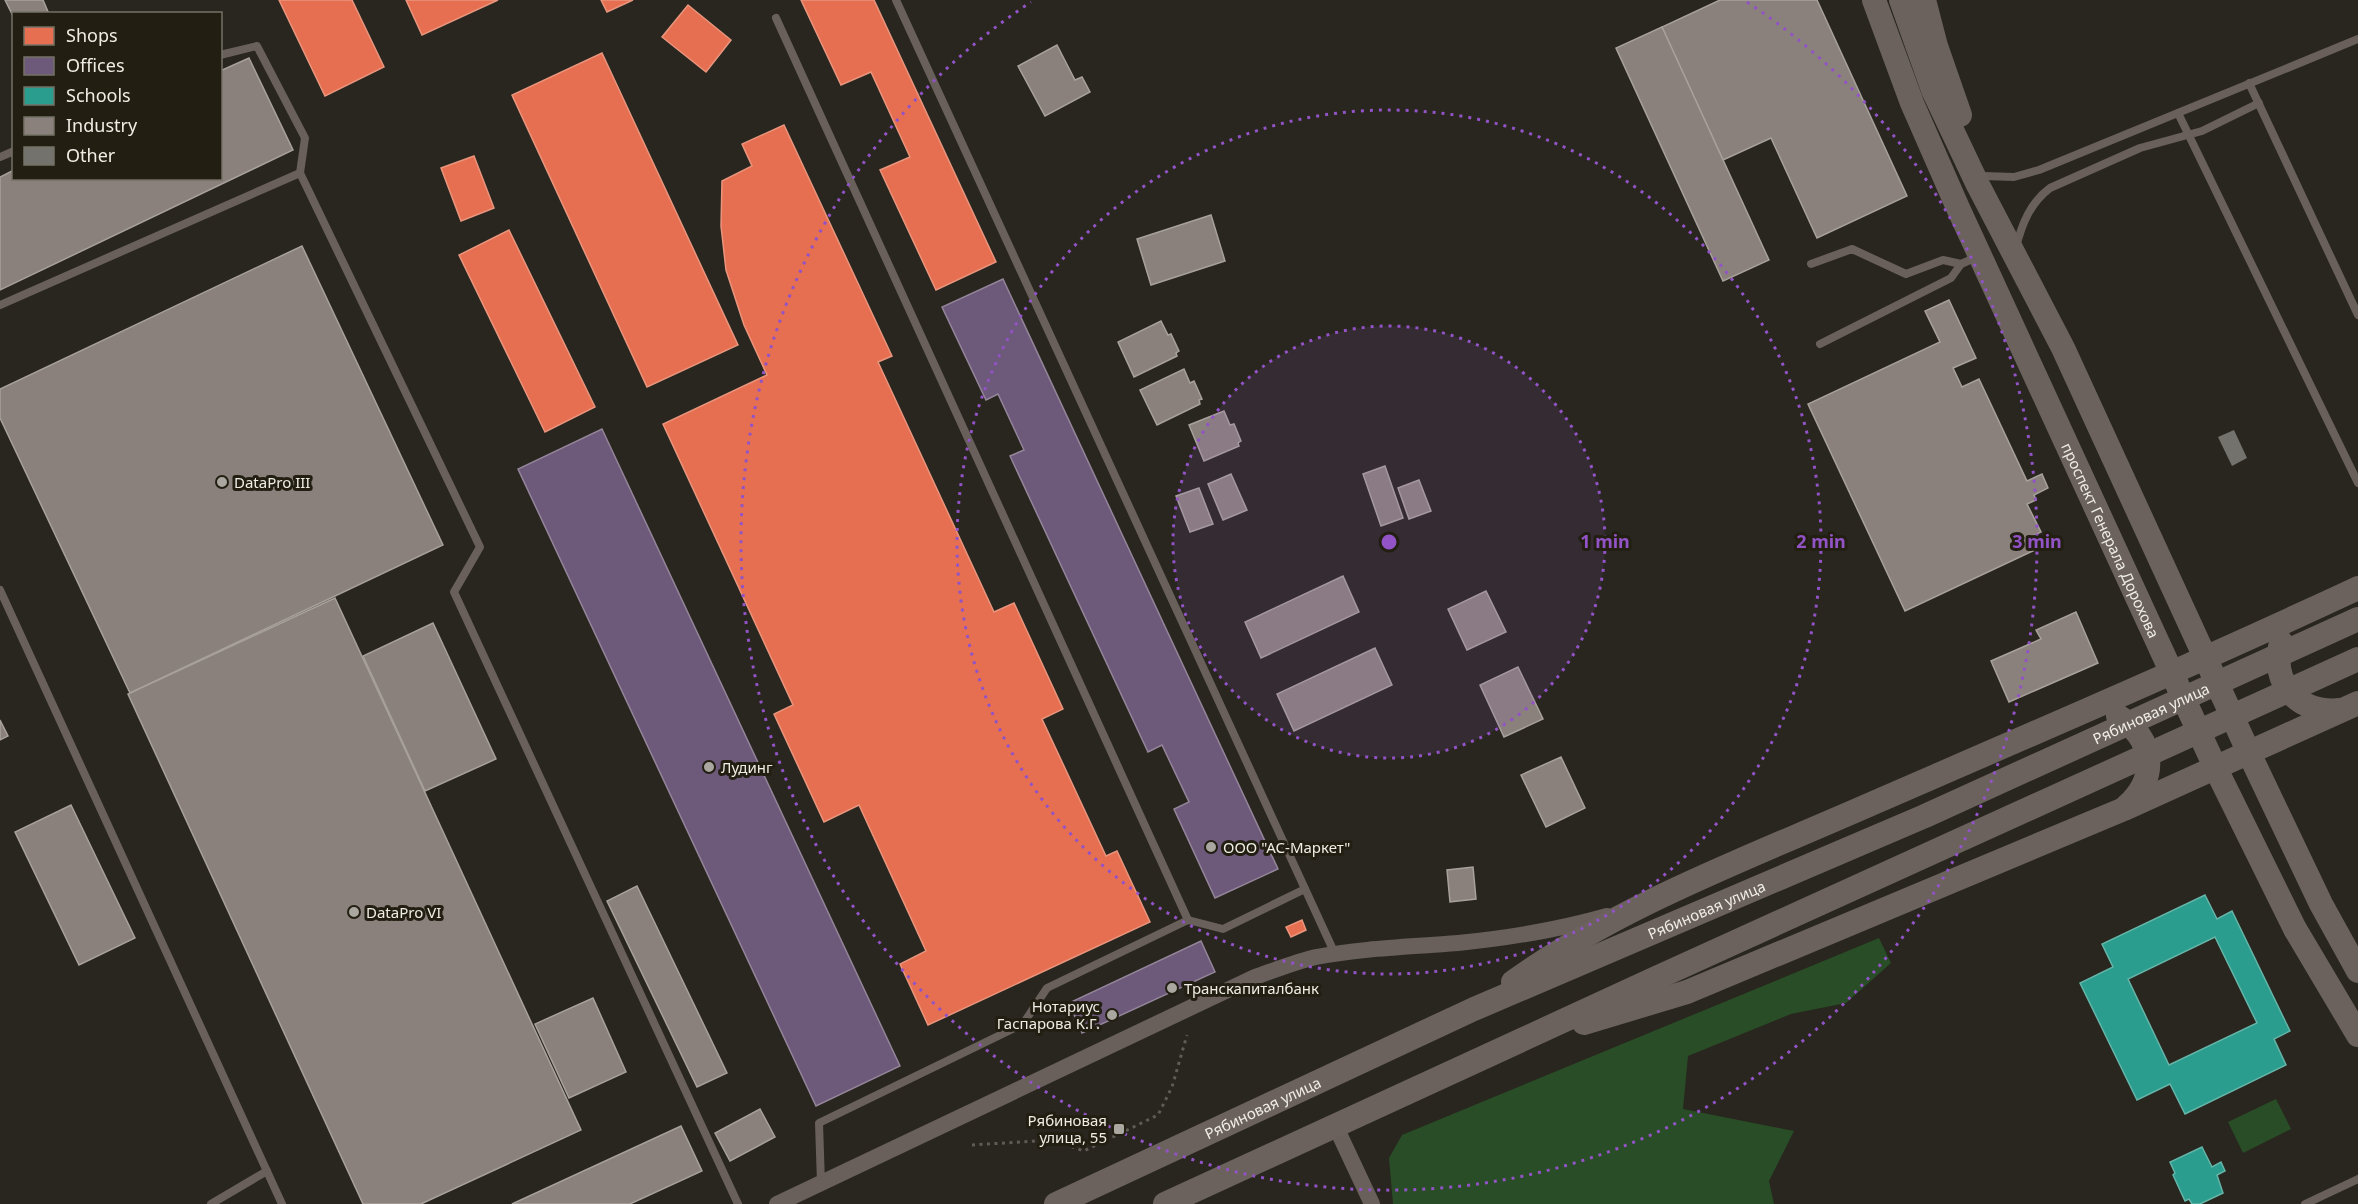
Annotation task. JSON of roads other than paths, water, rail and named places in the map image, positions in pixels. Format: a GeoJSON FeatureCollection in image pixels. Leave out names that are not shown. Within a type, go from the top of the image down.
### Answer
{"type":"FeatureCollection","features":[{"type":"Feature","properties":{"kind":"main road","name":"проспект Генерала Дорохова"},"geometry":{"type":"LineString","coordinates":[[1874,0],[1970,260],[2295,929],[2358,1035]]}},
{"type":"Feature","properties":{"kind":"main road","name":"проспект Генерала Дорохова"},"geometry":{"type":"LineString","coordinates":[[1879,0],[1886,33]]}},
{"type":"Feature","properties":{"kind":"main road"},"geometry":{"type":"LineString","coordinates":[[1901,0],[1933,90],[1978,185],[2063,348],[2249,753],[2321,904],[2358,971]]}},
{"type":"Feature","properties":{"kind":"main road"},"geometry":{"type":"LineString","coordinates":[[1924,0],[1946,77],[1983,176],[2031,286]]}},
{"type":"Feature","properties":{"kind":"main road"},"geometry":{"type":"LineString","coordinates":[[1474,1009],[1540,962],[1631,909],[2078,715],[2358,588]]}},
{"type":"Feature","properties":{"kind":"main road"},"geometry":{"type":"LineString","coordinates":[[2304,613],[2291,624],[2282,638],[2278,654],[2279,671],[2285,686],[2296,699],[2311,708],[2327,712],[2351,707]]}},
{"type":"Feature","properties":{"kind":"main road","name":"Рябиновая улица"},"geometry":{"type":"LineString","coordinates":[[1056,1204],[1474,1009],[1925,816],[2358,619]]}},
{"type":"Feature","properties":{"kind":"main road"},"geometry":{"type":"LineString","coordinates":[[1165,1204],[1498,1048],[1941,850],[2358,659]]}},
{"type":"Feature","properties":{"kind":"main road"},"geometry":{"type":"LineString","coordinates":[[1498,1048],[1687,992],[2124,809],[2351,707]]}},
{"type":"Feature","properties":{"kind":"main road"},"geometry":{"type":"LineString","coordinates":[[2078,715],[2097,711],[2116,715],[2132,725],[2144,741],[2149,759],[2147,779],[2138,796],[2124,809]]}},
{"type":"Feature","properties":{"kind":"street"},"geometry":{"type":"LineString","coordinates":[[777,1204],[1255,977],[1297,963],[1335,954],[1526,934],[1578,924],[1631,909]]}},
{"type":"Feature","properties":{"kind":"street"},"geometry":{"type":"LineString","coordinates":[[1335,1125],[1372,1204]]}},
{"type":"Feature","properties":{"kind":"lane"},"geometry":{"type":"LineString","coordinates":[[896,0],[1335,954]]}},
{"type":"Feature","properties":{"kind":"lane"},"geometry":{"type":"LineString","coordinates":[[776,18],[1188,920]]}},
{"type":"Feature","properties":{"kind":"lane"},"geometry":{"type":"LineString","coordinates":[[1983,176],[2014,177],[2039,170],[2358,39]]}},
{"type":"Feature","properties":{"kind":"lane"},"geometry":{"type":"LineString","coordinates":[[222,55],[257,46],[304,138],[300,172],[480,547],[454,592],[738,1204]]}},
{"type":"Feature","properties":{"kind":"lane"},"geometry":{"type":"LineString","coordinates":[[2249,83],[2358,315]]}},
{"type":"Feature","properties":{"kind":"lane"},"geometry":{"type":"LineString","coordinates":[[2015,249],[2031,207],[2039,196],[2050,188],[2140,148],[2202,131],[2259,103]]}},
{"type":"Feature","properties":{"kind":"lane"},"geometry":{"type":"LineString","coordinates":[[2178,113],[2358,483]]}},
{"type":"Feature","properties":{"kind":"lane"},"geometry":{"type":"LineString","coordinates":[[0,305],[300,172]]}},
{"type":"Feature","properties":{"kind":"lane"},"geometry":{"type":"LineString","coordinates":[[1811,264],[1852,249],[1906,274],[1943,260],[1970,260]]}},
{"type":"Feature","properties":{"kind":"lane"},"geometry":{"type":"LineString","coordinates":[[1820,344],[1951,278],[1970,260]]}},
{"type":"Feature","properties":{"kind":"lane"},"geometry":{"type":"LineString","coordinates":[[0,590],[282,1204]]}},
{"type":"Feature","properties":{"kind":"lane"},"geometry":{"type":"LineString","coordinates":[[821,1183],[819,1123],[1023,1024],[1047,988],[1188,920],[1223,929],[1305,889]]}},
{"type":"Feature","properties":{"kind":"lane"},"geometry":{"type":"LineString","coordinates":[[211,1204],[267,1171]]}},
{"type":"Feature","properties":{"kind":"lane"},"geometry":{"type":"LineString","coordinates":[[2306,1204],[2358,1179]]}},
{"type":"Feature","properties":{"kind":"place","name":"DataPro III"},"geometry":{"type":"Point","coordinates":[222,482]}},
{"type":"Feature","properties":{"kind":"place","name":"Лудинг"},"geometry":{"type":"Point","coordinates":[709,767]}},
{"type":"Feature","properties":{"kind":"place","name":"ООО \"АС-Маркет\""},"geometry":{"type":"Point","coordinates":[1211,847]}},
{"type":"Feature","properties":{"kind":"place","name":"DataPro VI"},"geometry":{"type":"Point","coordinates":[354,912]}},
{"type":"Feature","properties":{"kind":"place","name":"Транскапиталбанк"},"geometry":{"type":"Point","coordinates":[1172,988]}},
{"type":"Feature","properties":{"kind":"place","name":"Нотариус Гаспарова К.Г."},"geometry":{"type":"Point","coordinates":[1112,1015]}},
{"type":"Feature","properties":{"kind":"place","name":"Рябиновая улица, 55"},"geometry":{"type":"Point","coordinates":[1119,1129]}}]}
